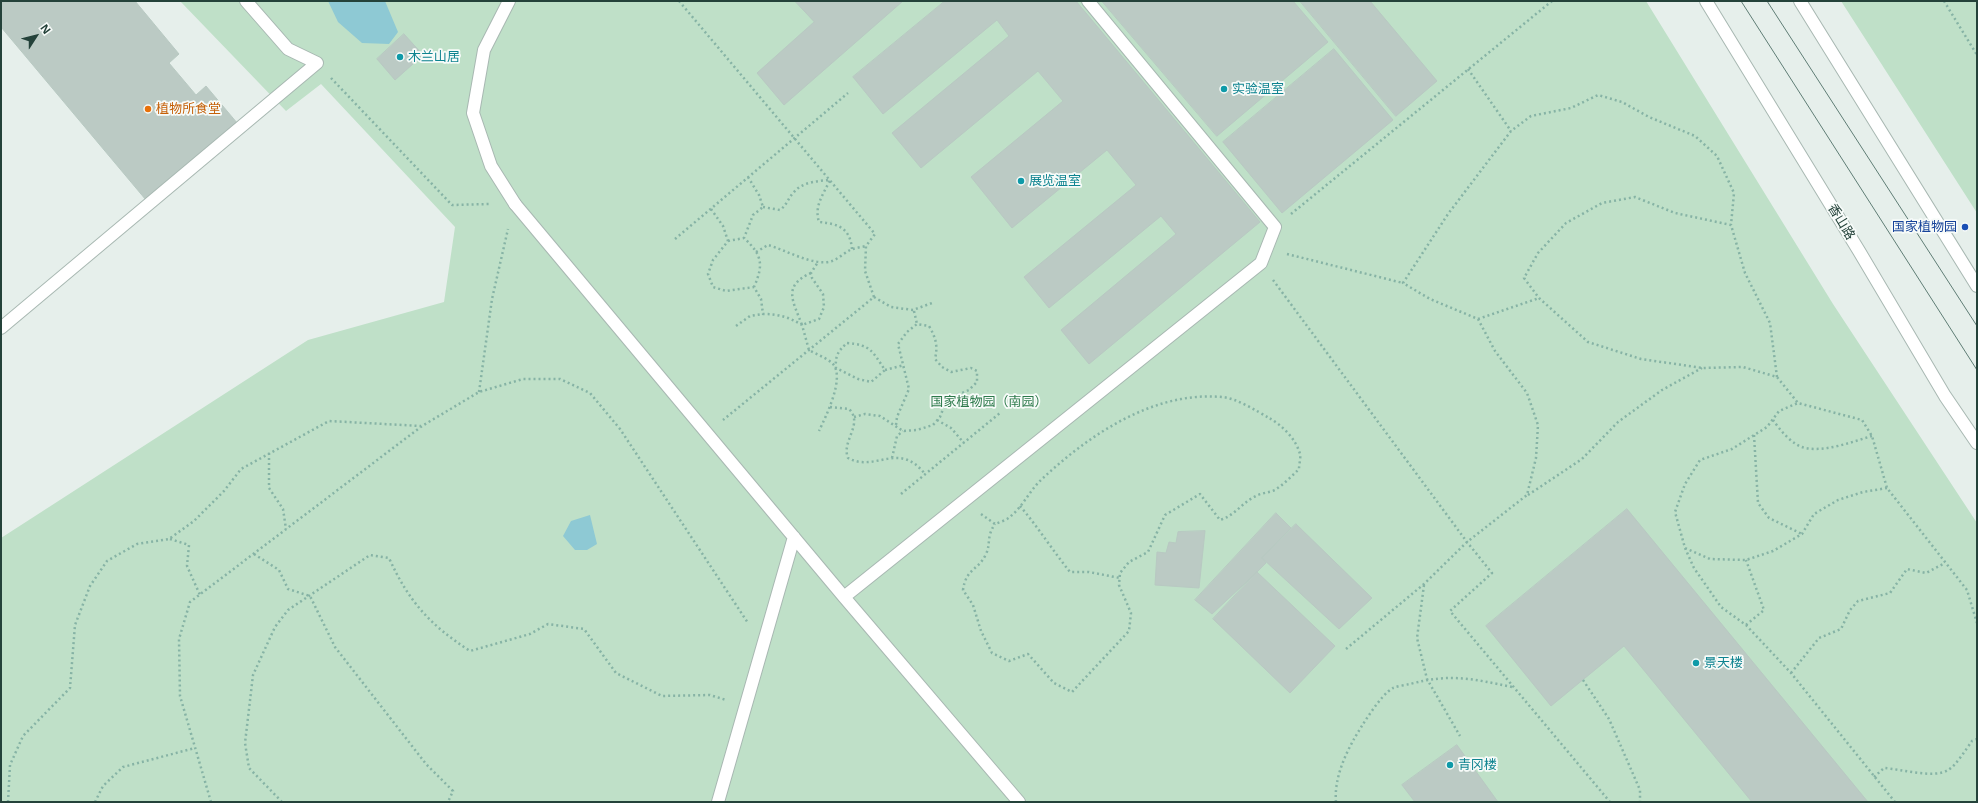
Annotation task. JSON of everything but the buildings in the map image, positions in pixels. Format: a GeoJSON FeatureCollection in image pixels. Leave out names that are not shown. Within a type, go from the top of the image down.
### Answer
{"type":"FeatureCollection","features":[{"type":"Feature","properties":{"kind":"street"},"geometry":{"type":"LineString","coordinates":[[1,328],[317,63],[288,49],[246,1]]}},
{"type":"Feature","properties":{"kind":"street"},"geometry":{"type":"LineString","coordinates":[[509,1],[484,50],[473,113],[492,166],[515,204],[844,597],[1019,802]]}},
{"type":"Feature","properties":{"kind":"street"},"geometry":{"type":"LineString","coordinates":[[844,597],[1261,263],[1275,227],[1088,1]]}},
{"type":"Feature","properties":{"kind":"street","name":"香山路"},"geometry":{"type":"LineString","coordinates":[[1706,1],[1859,251],[1945,396],[1977,443]]}},
{"type":"Feature","properties":{"kind":"street"},"geometry":{"type":"LineString","coordinates":[[1800,1],[1977,286]]}},
{"type":"Feature","properties":{"kind":"street"},"geometry":{"type":"LineString","coordinates":[[718,802],[794,537]]}},
{"type":"Feature","properties":{"kind":"path"},"geometry":{"type":"LineString","coordinates":[[678,1],[875,234],[866,246],[865,271],[874,297],[891,307],[913,310],[932,303]]}},
{"type":"Feature","properties":{"kind":"path"},"geometry":{"type":"LineString","coordinates":[[1275,227],[1552,1]]}},
{"type":"Feature","properties":{"kind":"path"},"geometry":{"type":"LineString","coordinates":[[1944,1],[1977,55]]}},
{"type":"Feature","properties":{"kind":"path"},"geometry":{"type":"LineString","coordinates":[[317,63],[452,205],[515,204],[495,285],[479,392]]}},
{"type":"Feature","properties":{"kind":"path"},"geometry":{"type":"LineString","coordinates":[[1468,69],[1511,131]]}},
{"type":"Feature","properties":{"kind":"path"},"geometry":{"type":"LineString","coordinates":[[675,239],[848,93]]}},
{"type":"Feature","properties":{"kind":"path"},"geometry":{"type":"LineString","coordinates":[[1403,282],[1448,214],[1511,131],[1531,116],[1571,108],[1598,95],[1622,102],[1649,117],[1695,136],[1717,156],[1734,193],[1731,225],[1745,273],[1770,323],[1777,377],[1798,403],[1862,420],[1872,436],[1887,488],[1967,590],[1977,623]]}},
{"type":"Feature","properties":{"kind":"path"},"geometry":{"type":"LineString","coordinates":[[748,177],[759,195],[763,208]]}},
{"type":"Feature","properties":{"kind":"path"},"geometry":{"type":"LineString","coordinates":[[744,238],[753,215],[763,208],[780,210],[786,206],[794,191],[802,185],[830,180]]}},
{"type":"Feature","properties":{"kind":"path"},"geometry":{"type":"LineString","coordinates":[[830,180],[818,202],[816,214],[819,222],[834,224],[844,229],[851,238],[852,249]]}},
{"type":"Feature","properties":{"kind":"path"},"geometry":{"type":"LineString","coordinates":[[1731,225],[1675,213],[1635,197],[1602,203],[1566,223],[1538,253],[1524,278],[1539,298],[1588,342],[1641,359],[1703,368],[1743,367],[1777,377]]}},
{"type":"Feature","properties":{"kind":"path"},"geometry":{"type":"LineString","coordinates":[[711,209],[723,226],[728,241]]}},
{"type":"Feature","properties":{"kind":"path"},"geometry":{"type":"LineString","coordinates":[[744,238],[728,241],[713,260],[708,274],[713,287],[726,291],[754,287]]}},
{"type":"Feature","properties":{"kind":"path"},"geometry":{"type":"LineString","coordinates":[[744,238],[753,246],[761,260],[760,274],[754,287]]}},
{"type":"Feature","properties":{"kind":"path"},"geometry":{"type":"LineString","coordinates":[[756,252],[768,245],[780,248],[799,257],[818,262],[831,262],[852,249],[866,246]]}},
{"type":"Feature","properties":{"kind":"path"},"geometry":{"type":"LineString","coordinates":[[1266,249],[1403,282],[1430,299],[1478,319],[1495,351],[1527,393],[1538,425],[1536,458],[1527,495]]}},
{"type":"Feature","properties":{"kind":"path"},"geometry":{"type":"LineString","coordinates":[[818,262],[811,273],[798,279],[793,287],[793,302],[802,325],[808,350],[832,362],[836,368],[858,380],[871,382],[886,370],[904,365]]}},
{"type":"Feature","properties":{"kind":"path"},"geometry":{"type":"LineString","coordinates":[[1261,263],[1467,542],[1492,573],[1450,611],[1610,802]]}},
{"type":"Feature","properties":{"kind":"path"},"geometry":{"type":"LineString","coordinates":[[802,325],[819,319],[824,307],[823,294],[812,278],[811,273]]}},
{"type":"Feature","properties":{"kind":"path"},"geometry":{"type":"LineString","coordinates":[[754,287],[761,299],[763,314]]}},
{"type":"Feature","properties":{"kind":"path"},"geometry":{"type":"LineString","coordinates":[[707,433],[874,297]]}},
{"type":"Feature","properties":{"kind":"path"},"geometry":{"type":"LineString","coordinates":[[1478,319],[1539,298]]}},
{"type":"Feature","properties":{"kind":"path"},"geometry":{"type":"LineString","coordinates":[[913,310],[917,324]]}},
{"type":"Feature","properties":{"kind":"path"},"geometry":{"type":"LineString","coordinates":[[736,326],[750,316],[763,314],[776,314],[792,319],[802,325]]}},
{"type":"Feature","properties":{"kind":"path"},"geometry":{"type":"LineString","coordinates":[[854,416],[865,414],[880,416],[903,430],[917,430],[933,425],[945,404],[957,395],[969,390],[977,382],[977,371],[971,368],[951,372],[942,367],[935,358],[937,349],[935,336],[929,326],[917,324],[907,332],[898,344],[909,389],[897,416],[896,425]]}},
{"type":"Feature","properties":{"kind":"path"},"geometry":{"type":"LineString","coordinates":[[819,431],[834,397],[837,377],[835,360],[839,351],[847,343],[863,344],[872,352],[886,370]]}},
{"type":"Feature","properties":{"kind":"path"},"geometry":{"type":"LineString","coordinates":[[1346,650],[1424,584],[1467,542],[1527,495],[1582,459],[1618,422],[1662,390],[1703,368]]}},
{"type":"Feature","properties":{"kind":"path"},"geometry":{"type":"LineString","coordinates":[[211,802],[180,696],[179,638],[190,602],[422,426],[479,392],[523,379],[560,379],[590,393],[620,429],[721,579],[763,647]]}},
{"type":"Feature","properties":{"kind":"path"},"geometry":{"type":"LineString","coordinates":[[1224,396],[1251,408],[1273,420],[1293,439],[1300,455],[1299,469],[1289,479],[1274,490],[1255,496],[1229,517],[1220,520],[1200,494],[1178,505],[1164,515],[1148,552],[1129,562],[1120,573],[1119,585],[1131,613],[1129,632],[1072,692],[1054,683],[1028,654],[1009,661],[992,653],[981,631],[973,605],[963,590],[965,579],[987,554],[989,533],[995,524],[1010,517],[1041,480],[1089,441],[1120,422],[1154,405],[1188,397],[1224,396]]}},
{"type":"Feature","properties":{"kind":"path"},"geometry":{"type":"LineString","coordinates":[[1798,403],[1780,411],[1767,427],[1732,449],[1700,460],[1685,484],[1675,512],[1694,568],[1721,607],[1746,625],[1791,674],[1895,802]]}},
{"type":"Feature","properties":{"kind":"path"},"geometry":{"type":"LineString","coordinates":[[830,407],[849,409],[854,416],[855,423],[845,451],[848,458],[857,463],[892,458],[906,458],[917,463],[925,474]]}},
{"type":"Feature","properties":{"kind":"path"},"geometry":{"type":"LineString","coordinates":[[901,494],[1000,413]]}},
{"type":"Feature","properties":{"kind":"path"},"geometry":{"type":"LineString","coordinates":[[937,420],[951,428],[964,443]]}},
{"type":"Feature","properties":{"kind":"path"},"geometry":{"type":"LineString","coordinates":[[1773,420],[1789,439],[1804,448],[1831,448],[1872,436]]}},
{"type":"Feature","properties":{"kind":"path"},"geometry":{"type":"LineString","coordinates":[[8,802],[10,765],[23,736],[70,688],[75,625],[90,586],[108,561],[137,544],[169,538],[194,522],[224,491],[241,468],[329,421],[422,426]]}},
{"type":"Feature","properties":{"kind":"path"},"geometry":{"type":"LineString","coordinates":[[892,458],[897,436],[903,430]]}},
{"type":"Feature","properties":{"kind":"path"},"geometry":{"type":"LineString","coordinates":[[1754,435],[1758,503],[1769,518],[1802,534]]}},
{"type":"Feature","properties":{"kind":"path"},"geometry":{"type":"LineString","coordinates":[[269,452],[269,488],[283,509],[286,529]]}},
{"type":"Feature","properties":{"kind":"path"},"geometry":{"type":"LineString","coordinates":[[1686,548],[1710,559],[1746,560],[1772,551],[1802,534],[1814,514],[1838,500],[1864,492],[1887,488]]}},
{"type":"Feature","properties":{"kind":"path"},"geometry":{"type":"LineString","coordinates":[[968,498],[984,518],[995,524]]}},
{"type":"Feature","properties":{"kind":"path"},"geometry":{"type":"LineString","coordinates":[[1020,506],[1041,531],[1057,556],[1070,572],[1089,572],[1120,578]]}},
{"type":"Feature","properties":{"kind":"path"},"geometry":{"type":"LineString","coordinates":[[169,538],[189,545],[187,566],[200,595]]}},
{"type":"Feature","properties":{"kind":"path"},"geometry":{"type":"LineString","coordinates":[[254,554],[278,570],[288,589],[310,596],[335,647],[426,764],[453,791],[448,802]]}},
{"type":"Feature","properties":{"kind":"path"},"geometry":{"type":"LineString","coordinates":[[282,802],[249,768],[245,743],[253,675],[275,627],[288,610],[370,555],[389,558],[401,584],[419,610],[445,635],[470,652],[530,634],[548,624],[584,629],[616,674],[662,696],[710,695],[746,705]]}},
{"type":"Feature","properties":{"kind":"path"},"geometry":{"type":"LineString","coordinates":[[1746,560],[1764,610],[1746,625]]}},
{"type":"Feature","properties":{"kind":"path"},"geometry":{"type":"LineString","coordinates":[[1791,674],[1819,638],[1841,629],[1850,610],[1858,601],[1890,593],[1907,569],[1926,573],[1945,563]]}},
{"type":"Feature","properties":{"kind":"path"},"geometry":{"type":"LineString","coordinates":[[1424,584],[1417,638],[1427,679],[1460,736]]}},
{"type":"Feature","properties":{"kind":"path"},"geometry":{"type":"LineString","coordinates":[[1336,802],[1336,793],[1345,756],[1367,717],[1392,689],[1427,679],[1446,677],[1468,678],[1513,687]]}},
{"type":"Feature","properties":{"kind":"path"},"geometry":{"type":"LineString","coordinates":[[1584,680],[1609,719],[1640,790],[1640,802]]}},
{"type":"Feature","properties":{"kind":"path"},"geometry":{"type":"LineString","coordinates":[[1874,777],[1884,768],[1900,768],[1928,775],[1948,770],[1972,741],[1977,739]]}},
{"type":"Feature","properties":{"kind":"path"},"geometry":{"type":"LineString","coordinates":[[95,802],[103,786],[123,766],[195,748]]}},
{"type":"Feature","properties":{"kind":"green space","name":"国家植物园（南园）"},"geometry":{"type":"Polygon","coordinates":[[[180,1],[1646,1],[1833,304],[1977,523],[1977,802],[1,802],[1,538],[308,340],[444,302],[455,227],[321,84],[286,111],[180,1]]]}},
{"type":"Feature","properties":{"kind":"green space"},"geometry":{"type":"Polygon","coordinates":[[[1841,1],[1977,1],[1977,213],[1841,1]]]}},
{"type":"Feature","properties":{"kind":"water"},"geometry":{"type":"Polygon","coordinates":[[[328,1],[385,1],[398,32],[389,44],[362,43],[338,22],[328,1]]]}},
{"type":"Feature","properties":{"kind":"water"},"geometry":{"type":"Polygon","coordinates":[[[590,515],[597,544],[587,550],[575,550],[563,536],[571,521],[590,515]]]}},
{"type":"Feature","properties":{"kind":"tram line"},"geometry":{"type":"LineString","coordinates":[[1741,1],[1977,370]]}},
{"type":"Feature","properties":{"kind":"tram line"},"geometry":{"type":"LineString","coordinates":[[1767,1],[1977,326]]}},
{"type":"Feature","properties":{"kind":"place","name":"木兰山居"},"geometry":{"type":"Point","coordinates":[400,57]}},
{"type":"Feature","properties":{"kind":"place","name":"实验温室"},"geometry":{"type":"Point","coordinates":[1224,89]}},
{"type":"Feature","properties":{"kind":"place","name":"植物所食堂"},"geometry":{"type":"Point","coordinates":[148,109]}},
{"type":"Feature","properties":{"kind":"place","name":"展览温室"},"geometry":{"type":"Point","coordinates":[1021,181]}},
{"type":"Feature","properties":{"kind":"place","name":"国家植物园"},"geometry":{"type":"Point","coordinates":[1965,227]}},
{"type":"Feature","properties":{"kind":"place","name":"景天楼"},"geometry":{"type":"Point","coordinates":[1696,663]}},
{"type":"Feature","properties":{"kind":"place","name":"青冈楼"},"geometry":{"type":"Point","coordinates":[1450,765]}}]}
